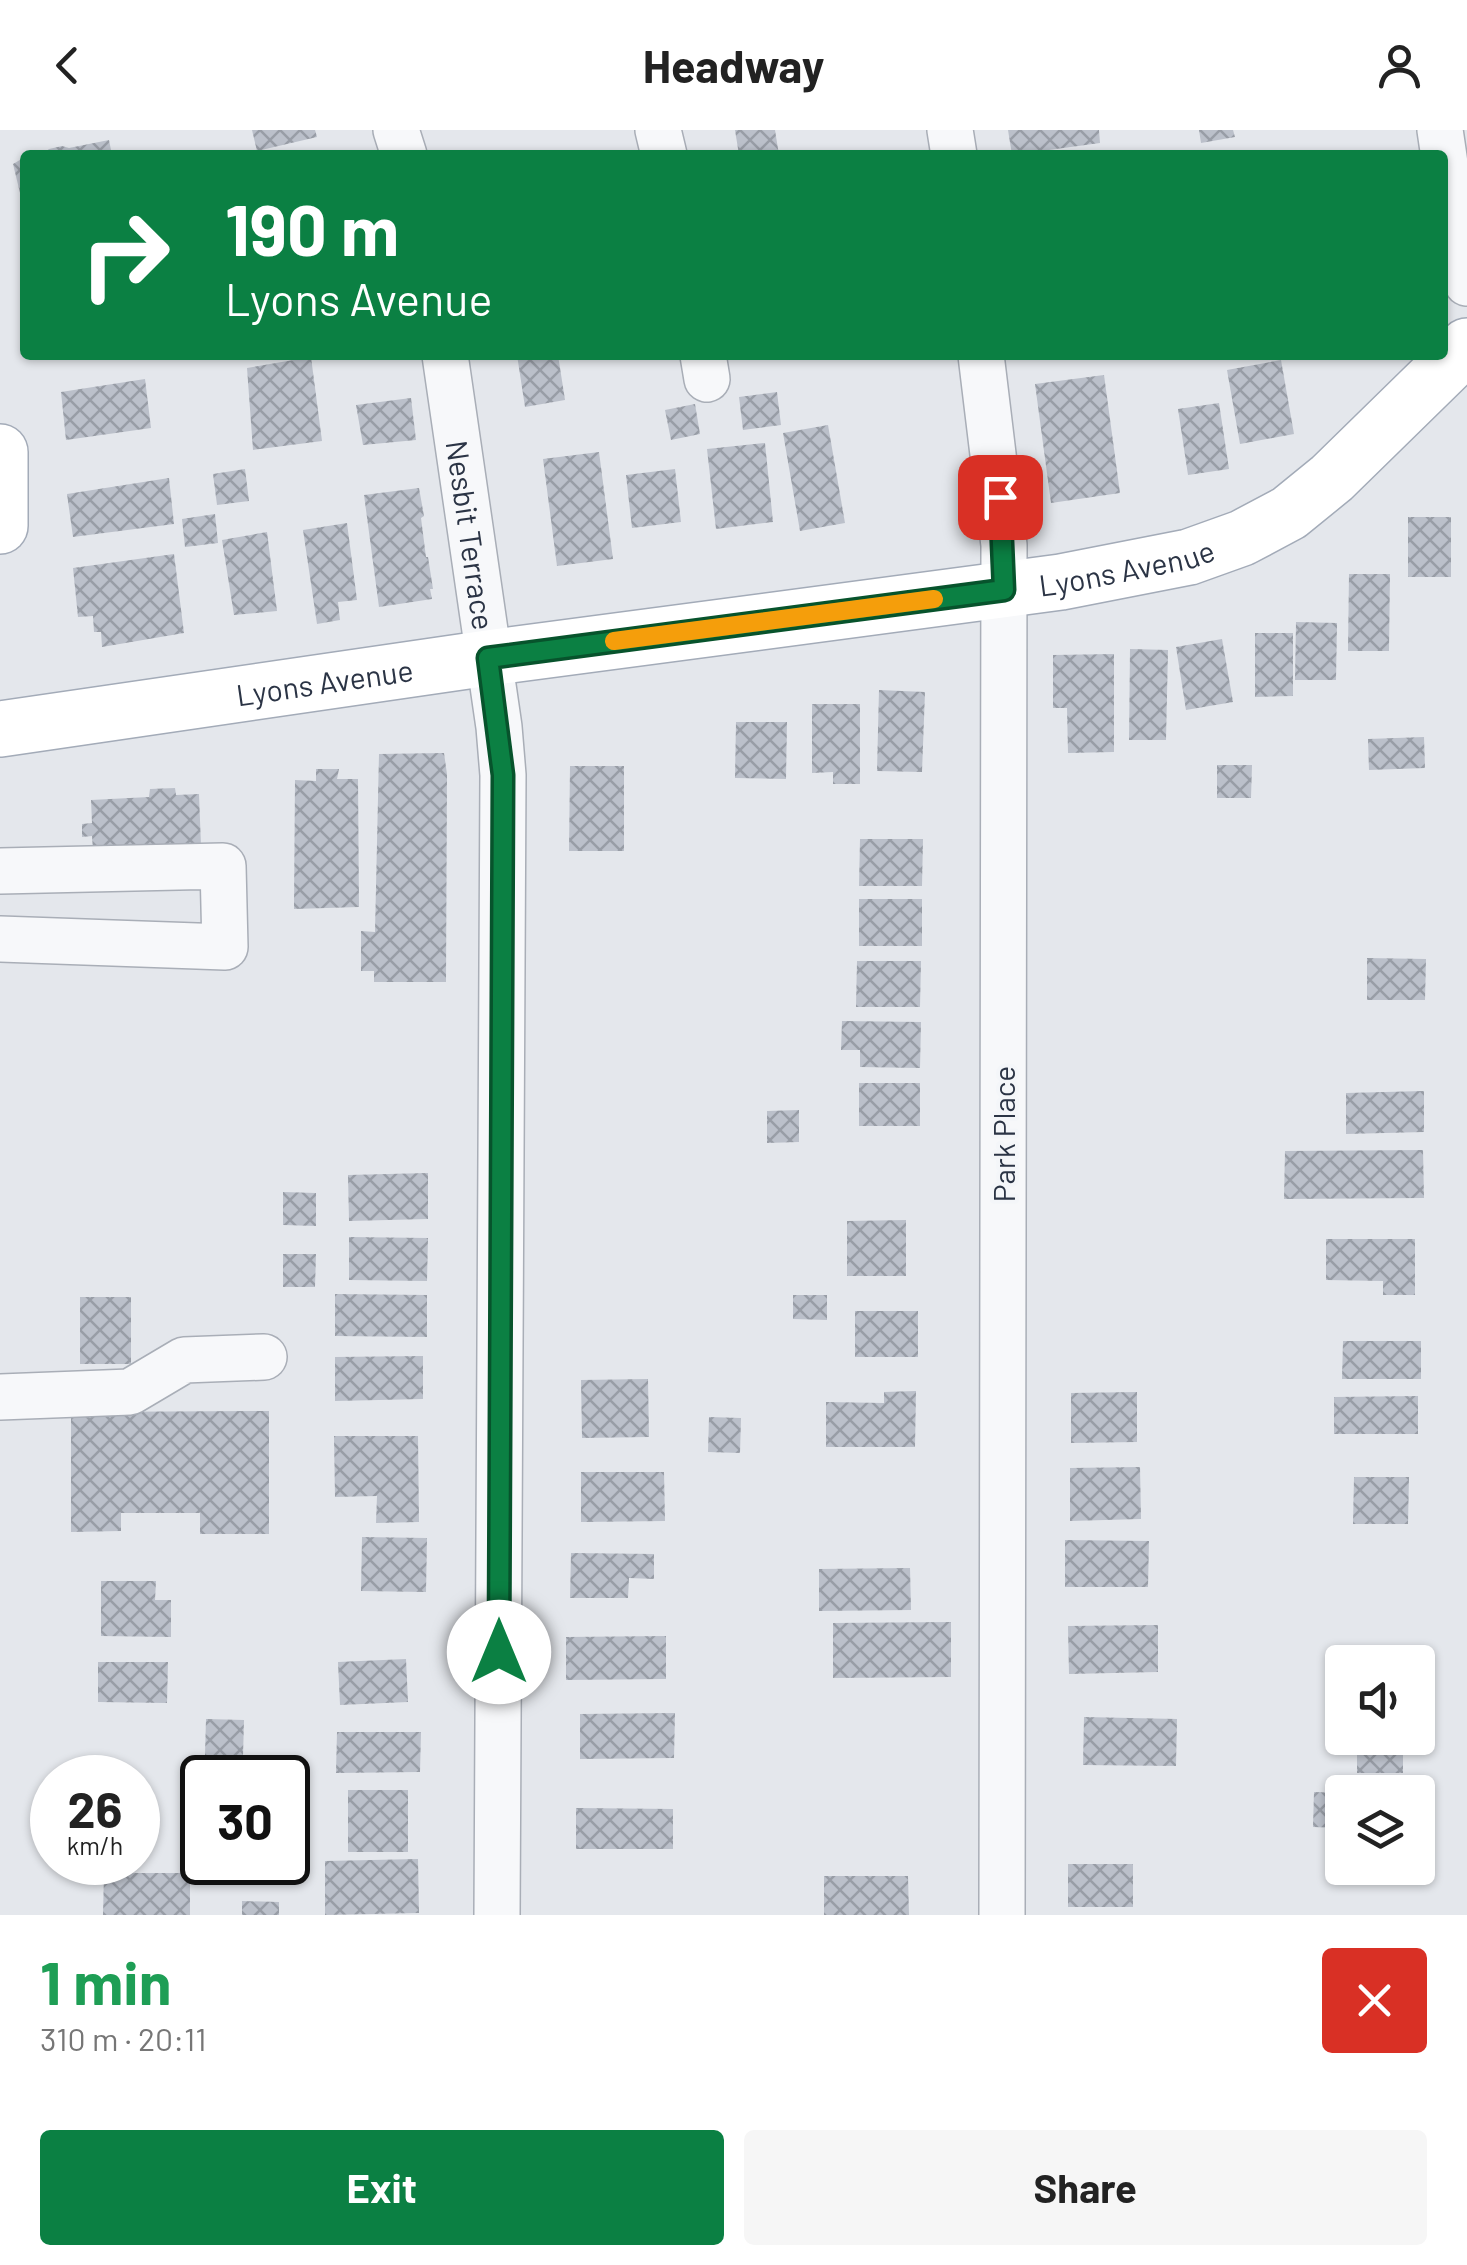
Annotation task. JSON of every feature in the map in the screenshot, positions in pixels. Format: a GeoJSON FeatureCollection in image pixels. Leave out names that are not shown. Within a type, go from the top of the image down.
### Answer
{"type":"FeatureCollection","features":[{"type":"Feature","properties":{"kind":"main road","name":"Lyons Avenue"},"geometry":{"type":"LineString","coordinates":[[0,729],[488,658],[1004,590],[1174,560],[1216,549],[1289,514],[1332,478],[1467,346]]}},
{"type":"Feature","properties":{"kind":"main road"},"geometry":{"type":"LineString","coordinates":[[0,452],[0,526]]}},
{"type":"Feature","properties":{"kind":"street"},"geometry":{"type":"LineString","coordinates":[[1448,185],[1467,283]]}},
{"type":"Feature","properties":{"kind":"street","name":"Nesbit Terrace"},"geometry":{"type":"LineString","coordinates":[[446,360],[503,775],[498,1915]]}},
{"type":"Feature","properties":{"kind":"street","name":"Park Place"},"geometry":{"type":"LineString","coordinates":[[982,360],[1002,520],[1004,590],[1002,1915]]}},
{"type":"Feature","properties":{"kind":"street"},"geometry":{"type":"LineString","coordinates":[[0,872],[223,866],[226,947],[0,939]]}},
{"type":"Feature","properties":{"kind":"street"},"geometry":{"type":"LineString","coordinates":[[0,1397],[130,1392],[184,1360],[264,1357]]}},
{"type":"Feature","properties":{"kind":"building"},"geometry":{"type":"Polygon","coordinates":[[[252,130],[315,130],[317,137],[261,150],[257,150],[252,130]]]}},
{"type":"Feature","properties":{"kind":"building"},"geometry":{"type":"Polygon","coordinates":[[[735,130],[775,130],[778,150],[738,150],[735,130]]]}},
{"type":"Feature","properties":{"kind":"building"},"geometry":{"type":"Polygon","coordinates":[[[1008,130],[1099,130],[1100,143],[1011,150],[1008,130]]]}},
{"type":"Feature","properties":{"kind":"building"},"geometry":{"type":"Polygon","coordinates":[[[1199,130],[1233,130],[1235,137],[1201,143],[1199,130]]]}},
{"type":"Feature","properties":{"kind":"building"},"geometry":{"type":"Polygon","coordinates":[[[109,140],[111,150],[48,150],[109,140]]]}},
{"type":"Feature","properties":{"kind":"building"},"geometry":{"type":"Polygon","coordinates":[[[20,160],[20,193],[13,164],[20,160]]]}},
{"type":"Feature","properties":{"kind":"building"},"geometry":{"type":"Polygon","coordinates":[[[311,360],[322,441],[253,450],[247,368],[311,360]]]}},
{"type":"Feature","properties":{"kind":"building"},"geometry":{"type":"Polygon","coordinates":[[[518,360],[559,360],[565,400],[525,407],[518,360]]]}},
{"type":"Feature","properties":{"kind":"building"},"geometry":{"type":"Polygon","coordinates":[[[1281,360],[1294,434],[1240,444],[1227,370],[1281,360]]]}},
{"type":"Feature","properties":{"kind":"building"},"geometry":{"type":"Polygon","coordinates":[[[1104,375],[1120,493],[1051,503],[1035,384],[1104,375]]]}},
{"type":"Feature","properties":{"kind":"building"},"geometry":{"type":"Polygon","coordinates":[[[145,379],[151,428],[66,440],[61,392],[145,379]]]}},
{"type":"Feature","properties":{"kind":"building"},"geometry":{"type":"Polygon","coordinates":[[[777,392],[781,425],[743,430],[739,397],[777,392]]]}},
{"type":"Feature","properties":{"kind":"building"},"geometry":{"type":"Polygon","coordinates":[[[411,398],[416,440],[363,445],[356,405],[411,398]]]}},
{"type":"Feature","properties":{"kind":"building"},"geometry":{"type":"Polygon","coordinates":[[[1219,403],[1229,469],[1188,475],[1178,409],[1219,403]]]}},
{"type":"Feature","properties":{"kind":"building"},"geometry":{"type":"Polygon","coordinates":[[[695,404],[700,434],[671,440],[665,410],[695,404]]]}},
{"type":"Feature","properties":{"kind":"building"},"geometry":{"type":"Polygon","coordinates":[[[828,425],[845,523],[800,531],[783,433],[828,425]]]}},
{"type":"Feature","properties":{"kind":"building"},"geometry":{"type":"Polygon","coordinates":[[[765,443],[773,522],[716,529],[707,449],[765,443]]]}},
{"type":"Feature","properties":{"kind":"building"},"geometry":{"type":"Polygon","coordinates":[[[599,452],[613,559],[557,566],[543,459],[599,452]]]}},
{"type":"Feature","properties":{"kind":"building"},"geometry":{"type":"Polygon","coordinates":[[[245,469],[249,501],[217,505],[213,474],[245,469]]]}},
{"type":"Feature","properties":{"kind":"building"},"geometry":{"type":"Polygon","coordinates":[[[675,469],[681,522],[632,528],[626,475],[675,469]]]}},
{"type":"Feature","properties":{"kind":"building"},"geometry":{"type":"Polygon","coordinates":[[[169,478],[174,524],[73,537],[67,494],[169,478]]]}},
{"type":"Feature","properties":{"kind":"building"},"geometry":{"type":"Polygon","coordinates":[[[419,488],[432,599],[379,607],[364,495],[419,488]]]}},
{"type":"Feature","properties":{"kind":"building"},"geometry":{"type":"Polygon","coordinates":[[[215,514],[218,543],[185,547],[182,519],[215,514]]]}},
{"type":"Feature","properties":{"kind":"building"},"geometry":{"type":"Polygon","coordinates":[[[1408,517],[1451,517],[1451,577],[1408,577],[1408,517]]]}},
{"type":"Feature","properties":{"kind":"building"},"geometry":{"type":"Polygon","coordinates":[[[347,523],[357,600],[338,602],[340,620],[317,624],[303,530],[347,523]]]}},
{"type":"Feature","properties":{"kind":"building"},"geometry":{"type":"Polygon","coordinates":[[[267,532],[277,611],[234,615],[222,540],[267,532]]]}},
{"type":"Feature","properties":{"kind":"building"},"geometry":{"type":"Polygon","coordinates":[[[174,554],[184,633],[102,647],[101,632],[94,632],[93,616],[78,617],[73,568],[174,554]]]}},
{"type":"Feature","properties":{"kind":"building"},"geometry":{"type":"Polygon","coordinates":[[[1349,574],[1390,574],[1389,651],[1348,651],[1349,574]]]}},
{"type":"Feature","properties":{"kind":"building"},"geometry":{"type":"Polygon","coordinates":[[[1296,622],[1337,623],[1336,680],[1295,680],[1296,622]]]}},
{"type":"Feature","properties":{"kind":"building"},"geometry":{"type":"Polygon","coordinates":[[[1255,633],[1293,633],[1293,696],[1255,697],[1255,633]]]}},
{"type":"Feature","properties":{"kind":"building"},"geometry":{"type":"Polygon","coordinates":[[[1222,639],[1233,702],[1186,710],[1176,647],[1222,639]]]}},
{"type":"Feature","properties":{"kind":"building"},"geometry":{"type":"Polygon","coordinates":[[[1130,649],[1168,650],[1166,740],[1129,740],[1130,649]]]}},
{"type":"Feature","properties":{"kind":"building"},"geometry":{"type":"Polygon","coordinates":[[[1114,654],[1114,752],[1068,753],[1067,708],[1053,708],[1053,655],[1114,654]]]}},
{"type":"Feature","properties":{"kind":"building"},"geometry":{"type":"Polygon","coordinates":[[[879,690],[925,692],[922,772],[877,771],[879,690]]]}},
{"type":"Feature","properties":{"kind":"building"},"geometry":{"type":"Polygon","coordinates":[[[812,704],[860,704],[860,784],[833,784],[833,772],[812,773],[812,704]]]}},
{"type":"Feature","properties":{"kind":"building"},"geometry":{"type":"Polygon","coordinates":[[[736,722],[787,722],[786,779],[735,778],[736,722]]]}},
{"type":"Feature","properties":{"kind":"building"},"geometry":{"type":"Polygon","coordinates":[[[1424,737],[1425,768],[1369,770],[1368,739],[1424,737]]]}},
{"type":"Feature","properties":{"kind":"building"},"geometry":{"type":"Polygon","coordinates":[[[444,753],[446,982],[374,982],[374,971],[361,971],[361,931],[375,932],[379,754],[444,753]]]}},
{"type":"Feature","properties":{"kind":"building"},"geometry":{"type":"Polygon","coordinates":[[[1217,765],[1252,765],[1251,798],[1217,798],[1217,765]]]}},
{"type":"Feature","properties":{"kind":"building"},"geometry":{"type":"Polygon","coordinates":[[[570,766],[624,766],[624,851],[569,851],[570,766]]]}},
{"type":"Feature","properties":{"kind":"building"},"geometry":{"type":"Polygon","coordinates":[[[316,769],[339,769],[337,779],[358,779],[359,907],[294,909],[295,780],[316,781],[316,769]]]}},
{"type":"Feature","properties":{"kind":"building"},"geometry":{"type":"Polygon","coordinates":[[[175,788],[176,795],[199,794],[201,846],[93,851],[92,836],[82,837],[82,824],[92,823],[91,800],[149,797],[150,789],[175,788]]]}},
{"type":"Feature","properties":{"kind":"building"},"geometry":{"type":"Polygon","coordinates":[[[860,839],[923,839],[922,886],[859,886],[860,839]]]}},
{"type":"Feature","properties":{"kind":"building"},"geometry":{"type":"Polygon","coordinates":[[[859,899],[922,899],[922,946],[859,946],[859,899]]]}},
{"type":"Feature","properties":{"kind":"building"},"geometry":{"type":"Polygon","coordinates":[[[1367,958],[1426,959],[1425,1000],[1367,1000],[1367,958]]]}},
{"type":"Feature","properties":{"kind":"building"},"geometry":{"type":"Polygon","coordinates":[[[857,961],[921,961],[920,1007],[856,1007],[857,961]]]}},
{"type":"Feature","properties":{"kind":"building"},"geometry":{"type":"Polygon","coordinates":[[[842,1021],[921,1022],[920,1068],[860,1067],[860,1050],[841,1050],[842,1021]]]}},
{"type":"Feature","properties":{"kind":"building"},"geometry":{"type":"Polygon","coordinates":[[[859,1083],[920,1083],[920,1126],[859,1126],[859,1083]]]}},
{"type":"Feature","properties":{"kind":"building"},"geometry":{"type":"Polygon","coordinates":[[[1424,1091],[1424,1132],[1346,1134],[1346,1093],[1424,1091]]]}},
{"type":"Feature","properties":{"kind":"building"},"geometry":{"type":"Polygon","coordinates":[[[799,1110],[799,1142],[767,1143],[767,1111],[799,1110]]]}},
{"type":"Feature","properties":{"kind":"building"},"geometry":{"type":"Polygon","coordinates":[[[1423,1150],[1424,1198],[1284,1199],[1285,1151],[1423,1150]]]}},
{"type":"Feature","properties":{"kind":"building"},"geometry":{"type":"Polygon","coordinates":[[[428,1173],[428,1219],[349,1221],[348,1175],[428,1173]]]}},
{"type":"Feature","properties":{"kind":"building"},"geometry":{"type":"Polygon","coordinates":[[[283,1192],[316,1193],[316,1226],[283,1225],[283,1192]]]}},
{"type":"Feature","properties":{"kind":"building"},"geometry":{"type":"Polygon","coordinates":[[[906,1220],[906,1276],[847,1276],[847,1221],[906,1220]]]}},
{"type":"Feature","properties":{"kind":"building"},"geometry":{"type":"Polygon","coordinates":[[[349,1237],[428,1238],[427,1281],[349,1280],[349,1237]]]}},
{"type":"Feature","properties":{"kind":"building"},"geometry":{"type":"Polygon","coordinates":[[[1326,1239],[1415,1239],[1415,1295],[1383,1295],[1383,1281],[1326,1280],[1326,1239]]]}},
{"type":"Feature","properties":{"kind":"building"},"geometry":{"type":"Polygon","coordinates":[[[283,1254],[316,1254],[315,1287],[283,1287],[283,1254]]]}},
{"type":"Feature","properties":{"kind":"building"},"geometry":{"type":"Polygon","coordinates":[[[335,1294],[427,1295],[427,1337],[335,1336],[335,1294]]]}},
{"type":"Feature","properties":{"kind":"building"},"geometry":{"type":"Polygon","coordinates":[[[793,1295],[827,1295],[827,1320],[793,1319],[793,1295]]]}},
{"type":"Feature","properties":{"kind":"building"},"geometry":{"type":"Polygon","coordinates":[[[80,1297],[131,1297],[131,1364],[80,1364],[80,1297]]]}},
{"type":"Feature","properties":{"kind":"building"},"geometry":{"type":"Polygon","coordinates":[[[855,1311],[918,1311],[918,1357],[855,1357],[855,1311]]]}},
{"type":"Feature","properties":{"kind":"building"},"geometry":{"type":"Polygon","coordinates":[[[1343,1341],[1421,1341],[1421,1379],[1342,1379],[1343,1341]]]}},
{"type":"Feature","properties":{"kind":"building"},"geometry":{"type":"Polygon","coordinates":[[[423,1356],[423,1399],[335,1401],[335,1357],[423,1356]]]}},
{"type":"Feature","properties":{"kind":"building"},"geometry":{"type":"Polygon","coordinates":[[[648,1379],[649,1437],[582,1438],[581,1380],[648,1379]]]}},
{"type":"Feature","properties":{"kind":"building"},"geometry":{"type":"Polygon","coordinates":[[[916,1391],[915,1447],[826,1447],[826,1402],[884,1403],[884,1392],[916,1391]]]}},
{"type":"Feature","properties":{"kind":"building"},"geometry":{"type":"Polygon","coordinates":[[[1137,1392],[1137,1442],[1071,1443],[1071,1393],[1137,1392]]]}},
{"type":"Feature","properties":{"kind":"building"},"geometry":{"type":"Polygon","coordinates":[[[1418,1396],[1418,1434],[1334,1434],[1334,1397],[1418,1396]]]}},
{"type":"Feature","properties":{"kind":"building"},"geometry":{"type":"Polygon","coordinates":[[[269,1411],[269,1534],[200,1534],[200,1513],[121,1513],[121,1531],[71,1532],[71,1412],[269,1411]]]}},
{"type":"Feature","properties":{"kind":"building"},"geometry":{"type":"Polygon","coordinates":[[[709,1417],[741,1418],[740,1453],[708,1452],[709,1417]]]}},
{"type":"Feature","properties":{"kind":"building"},"geometry":{"type":"Polygon","coordinates":[[[334,1436],[418,1436],[419,1522],[376,1523],[377,1496],[335,1497],[334,1436]]]}},
{"type":"Feature","properties":{"kind":"building"},"geometry":{"type":"Polygon","coordinates":[[[1140,1467],[1141,1519],[1070,1521],[1070,1468],[1140,1467]]]}},
{"type":"Feature","properties":{"kind":"building"},"geometry":{"type":"Polygon","coordinates":[[[581,1472],[664,1472],[665,1521],[581,1522],[581,1472]]]}},
{"type":"Feature","properties":{"kind":"building"},"geometry":{"type":"Polygon","coordinates":[[[1354,1477],[1409,1477],[1408,1524],[1353,1524],[1354,1477]]]}},
{"type":"Feature","properties":{"kind":"building"},"geometry":{"type":"Polygon","coordinates":[[[362,1537],[427,1538],[426,1592],[361,1591],[362,1537]]]}},
{"type":"Feature","properties":{"kind":"building"},"geometry":{"type":"Polygon","coordinates":[[[1065,1540],[1149,1541],[1148,1587],[1065,1587],[1065,1540]]]}},
{"type":"Feature","properties":{"kind":"building"},"geometry":{"type":"Polygon","coordinates":[[[571,1553],[654,1554],[654,1579],[629,1578],[628,1598],[570,1598],[571,1553]]]}},
{"type":"Feature","properties":{"kind":"building"},"geometry":{"type":"Polygon","coordinates":[[[910,1568],[911,1610],[819,1611],[819,1569],[910,1568]]]}},
{"type":"Feature","properties":{"kind":"building"},"geometry":{"type":"Polygon","coordinates":[[[101,1581],[156,1581],[155,1600],[171,1600],[171,1637],[101,1636],[101,1581]]]}},
{"type":"Feature","properties":{"kind":"building"},"geometry":{"type":"Polygon","coordinates":[[[951,1622],[951,1677],[833,1678],[833,1623],[951,1622]]]}},
{"type":"Feature","properties":{"kind":"building"},"geometry":{"type":"Polygon","coordinates":[[[1158,1625],[1158,1672],[1069,1674],[1068,1626],[1158,1625]]]}},
{"type":"Feature","properties":{"kind":"building"},"geometry":{"type":"Polygon","coordinates":[[[666,1636],[666,1679],[566,1680],[566,1637],[666,1636]]]}},
{"type":"Feature","properties":{"kind":"building"},"geometry":{"type":"Polygon","coordinates":[[[406,1659],[408,1702],[340,1705],[338,1662],[406,1659]]]}},
{"type":"Feature","properties":{"kind":"building"},"geometry":{"type":"Polygon","coordinates":[[[98,1662],[168,1662],[167,1703],[98,1702],[98,1662]]]}},
{"type":"Feature","properties":{"kind":"building"},"geometry":{"type":"Polygon","coordinates":[[[675,1713],[674,1758],[580,1759],[580,1714],[675,1713]]]}},
{"type":"Feature","properties":{"kind":"building"},"geometry":{"type":"Polygon","coordinates":[[[1084,1717],[1177,1719],[1176,1766],[1083,1765],[1084,1717]]]}},
{"type":"Feature","properties":{"kind":"building"},"geometry":{"type":"Polygon","coordinates":[[[206,1719],[244,1720],[243,1755],[205,1755],[206,1719]]]}},
{"type":"Feature","properties":{"kind":"building"},"geometry":{"type":"Polygon","coordinates":[[[337,1732],[421,1732],[420,1772],[336,1773],[337,1732]]]}},
{"type":"Feature","properties":{"kind":"building"},"geometry":{"type":"Polygon","coordinates":[[[1357,1755],[1403,1755],[1403,1773],[1357,1773],[1357,1755]]]}},
{"type":"Feature","properties":{"kind":"building"},"geometry":{"type":"Polygon","coordinates":[[[348,1790],[408,1790],[408,1852],[348,1852],[348,1790]]]}},
{"type":"Feature","properties":{"kind":"building"},"geometry":{"type":"Polygon","coordinates":[[[1314,1792],[1325,1792],[1325,1827],[1313,1827],[1314,1792]]]}},
{"type":"Feature","properties":{"kind":"building"},"geometry":{"type":"Polygon","coordinates":[[[576,1808],[673,1809],[673,1849],[576,1849],[576,1808]]]}},
{"type":"Feature","properties":{"kind":"building"},"geometry":{"type":"Polygon","coordinates":[[[418,1859],[419,1913],[325,1915],[325,1861],[418,1859]]]}},
{"type":"Feature","properties":{"kind":"building"},"geometry":{"type":"Polygon","coordinates":[[[1068,1864],[1133,1864],[1133,1907],[1068,1907],[1068,1864]]]}},
{"type":"Feature","properties":{"kind":"building"},"geometry":{"type":"Polygon","coordinates":[[[160,1873],[180,1873],[180,1885],[190,1885],[190,1915],[103,1915],[104,1885],[160,1885],[160,1873]]]}},
{"type":"Feature","properties":{"kind":"building"},"geometry":{"type":"Polygon","coordinates":[[[824,1876],[908,1876],[909,1915],[824,1915],[824,1876]]]}},
{"type":"Feature","properties":{"kind":"building"},"geometry":{"type":"Polygon","coordinates":[[[242,1901],[279,1902],[279,1915],[242,1915],[242,1901]]]}},
{"type":"Feature","properties":{"kind":"slow traffic"},"geometry":{"type":"LineString","coordinates":[[614,641],[934,599]]}},
{"type":"Feature","properties":{"kind":"route"},"geometry":{"type":"LineString","coordinates":[[499,1652],[503,775],[488,658],[1004,590],[1000,497]]}}]}
